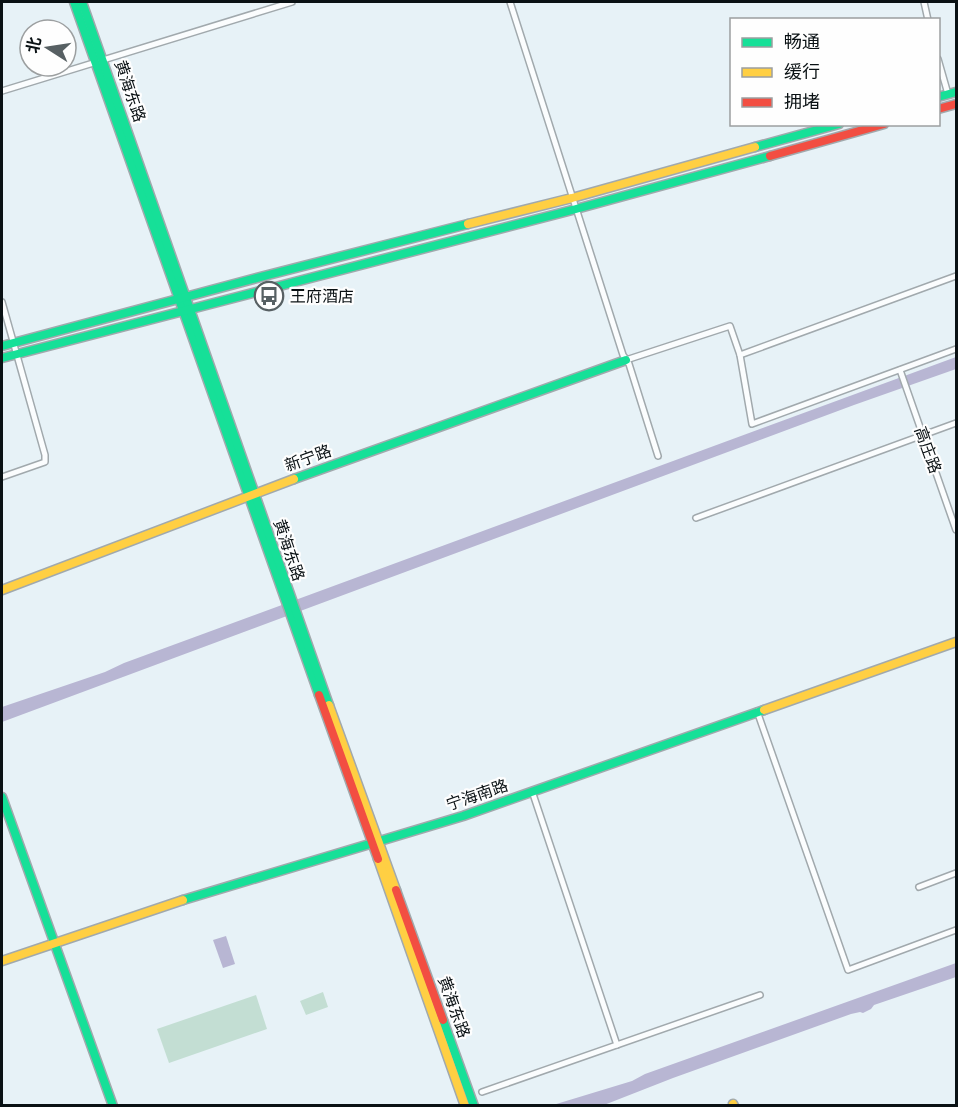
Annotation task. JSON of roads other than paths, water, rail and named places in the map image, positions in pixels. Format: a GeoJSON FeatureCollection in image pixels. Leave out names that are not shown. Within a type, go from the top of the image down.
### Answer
{"type":"FeatureCollection","features":[{"type":"Feature","properties":{"kind":"street","name":"黄海东路"},"geometry":{"type":"LineString","coordinates":[[74,2],[99,62],[375,843],[465,1106]]}},
{"type":"Feature","properties":{"kind":"street","name":"黄海东路"},"geometry":{"type":"LineString","coordinates":[[82,2],[99,62]]}},
{"type":"Feature","properties":{"kind":"street"},"geometry":{"type":"LineString","coordinates":[[2,91],[291,2]]}},
{"type":"Feature","properties":{"kind":"street"},"geometry":{"type":"LineString","coordinates":[[510,2],[572,198],[658,456]]}},
{"type":"Feature","properties":{"kind":"street"},"geometry":{"type":"LineString","coordinates":[[924,2],[928,18]]}},
{"type":"Feature","properties":{"kind":"street"},"geometry":{"type":"LineString","coordinates":[[940,63],[948,94]]}},
{"type":"Feature","properties":{"kind":"street"},"geometry":{"type":"LineString","coordinates":[[940,110],[957,105]]}},
{"type":"Feature","properties":{"kind":"street"},"geometry":{"type":"LineString","coordinates":[[2,346],[182,297],[572,198],[832,126]]}},
{"type":"Feature","properties":{"kind":"street"},"geometry":{"type":"LineString","coordinates":[[2,358],[576,209],[877,126]]}},
{"type":"Feature","properties":{"kind":"street"},"geometry":{"type":"LineString","coordinates":[[740,355],[957,276]]}},
{"type":"Feature","properties":{"kind":"street"},"geometry":{"type":"LineString","coordinates":[[2,302],[45,454],[45,462],[2,477]]}},
{"type":"Feature","properties":{"kind":"street"},"geometry":{"type":"LineString","coordinates":[[626,360],[730,326],[740,355],[752,424],[957,349]]}},
{"type":"Feature","properties":{"kind":"street","name":"新宁路"},"geometry":{"type":"LineString","coordinates":[[2,590],[251,495],[626,360]]}},
{"type":"Feature","properties":{"kind":"street","name":"高庄路"},"geometry":{"type":"LineString","coordinates":[[900,371],[957,530]]}},
{"type":"Feature","properties":{"kind":"street"},"geometry":{"type":"LineString","coordinates":[[696,518],[957,423]]}},
{"type":"Feature","properties":{"kind":"street","name":"宁海南路"},"geometry":{"type":"LineString","coordinates":[[2,961],[148,911],[443,823],[957,642]]}},
{"type":"Feature","properties":{"kind":"street"},"geometry":{"type":"LineString","coordinates":[[757,711],[848,970],[957,930]]}},
{"type":"Feature","properties":{"kind":"street"},"geometry":{"type":"LineString","coordinates":[[532,791],[617,1045]]}},
{"type":"Feature","properties":{"kind":"street"},"geometry":{"type":"LineString","coordinates":[[2,797],[113,1106]]}},
{"type":"Feature","properties":{"kind":"street","name":"黄海东路"},"geometry":{"type":"LineString","coordinates":[[375,843],[474,1106]]}},
{"type":"Feature","properties":{"kind":"street"},"geometry":{"type":"LineString","coordinates":[[920,887],[957,873]]}},
{"type":"Feature","properties":{"kind":"street"},"geometry":{"type":"LineString","coordinates":[[482,1092],[760,995]]}},
{"type":"Feature","properties":{"kind":"water"},"geometry":{"type":"Polygon","coordinates":[[[956,357],[956,369],[2,722],[2,707],[105,672],[124,663],[956,357]]]}},
{"type":"Feature","properties":{"kind":"water"},"geometry":{"type":"Polygon","coordinates":[[[226,936],[235,964],[223,968],[213,940],[226,936]]]}},
{"type":"Feature","properties":{"kind":"water"},"geometry":{"type":"Polygon","coordinates":[[[956,963],[956,977],[874,1005],[863,1013],[851,1014],[604,1105],[553,1105],[632,1081],[645,1074],[956,963]]]}},
{"type":"Feature","properties":{"kind":"place","name":"王府酒店"},"geometry":{"type":"Point","coordinates":[269,296]}}]}
